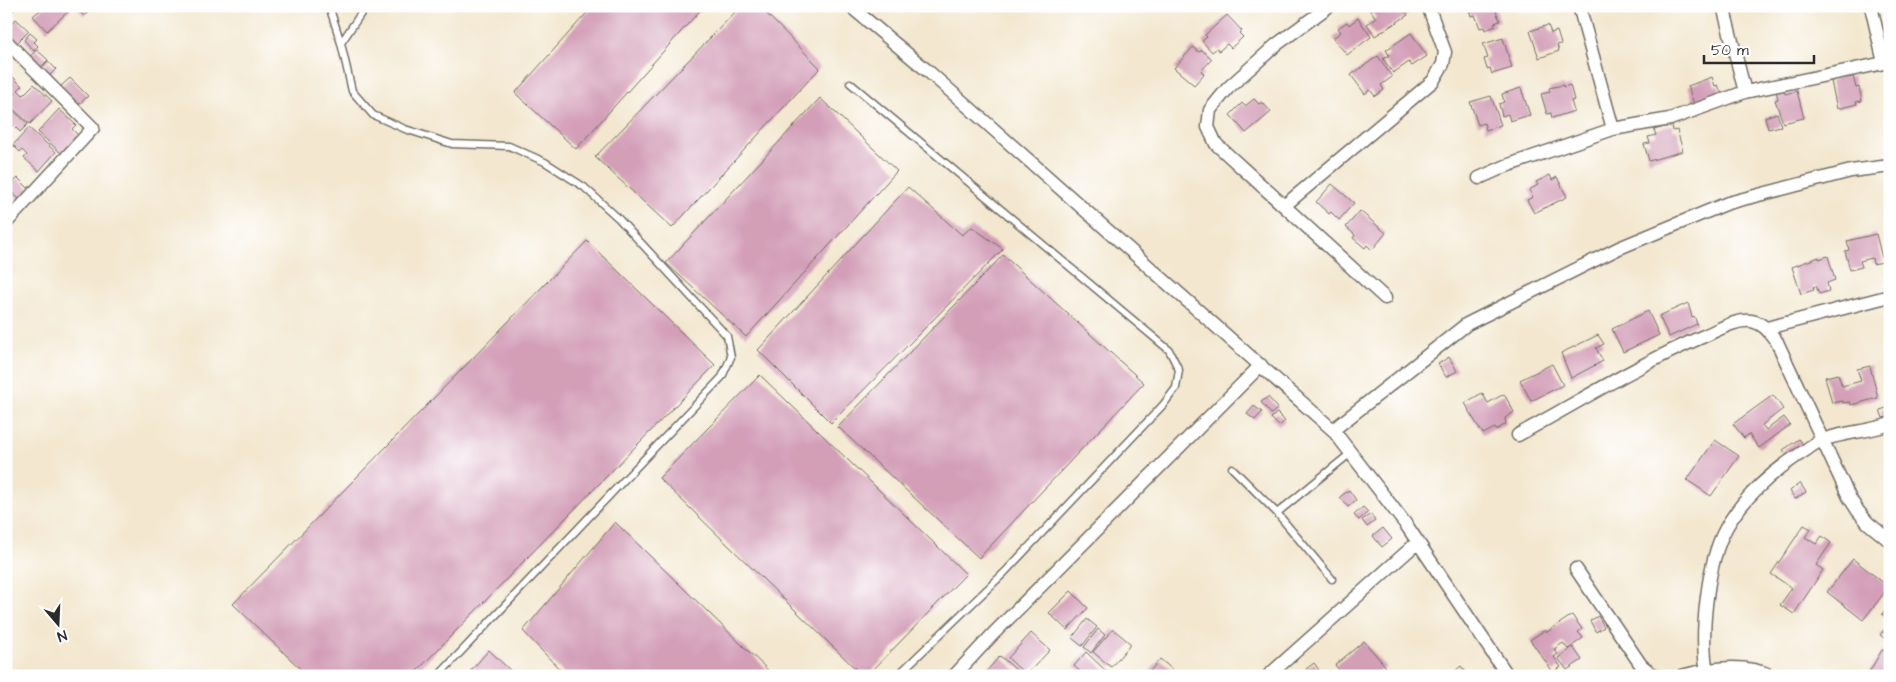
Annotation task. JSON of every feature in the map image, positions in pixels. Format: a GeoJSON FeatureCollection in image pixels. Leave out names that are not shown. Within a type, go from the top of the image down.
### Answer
{"type":"FeatureCollection","features":[{"type":"Feature","properties":{"kind":"street"},"geometry":{"type":"LineString","coordinates":[[850,6],[929,72],[1261,364],[1333,430],[1352,452],[1418,542],[1503,674]]}},
{"type":"Feature","properties":{"kind":"street"},"geometry":{"type":"LineString","coordinates":[[1329,6],[1276,45],[1228,88],[1210,110],[1208,127],[1216,144],[1385,298]]}},
{"type":"Feature","properties":{"kind":"street"},"geometry":{"type":"LineString","coordinates":[[1284,206],[1433,81],[1443,64],[1445,52],[1428,6]]}},
{"type":"Feature","properties":{"kind":"street"},"geometry":{"type":"LineString","coordinates":[[1579,6],[1613,128]]}},
{"type":"Feature","properties":{"kind":"street"},"geometry":{"type":"LineString","coordinates":[[1723,6],[1745,92]]}},
{"type":"Feature","properties":{"kind":"street"},"geometry":{"type":"LineString","coordinates":[[1479,178],[1506,166],[1613,128],[1670,119],[1745,92],[1887,63],[1871,6]]}},
{"type":"Feature","properties":{"kind":"street"},"geometry":{"type":"LineString","coordinates":[[6,41],[93,128],[6,223]]}},
{"type":"Feature","properties":{"kind":"street"},"geometry":{"type":"LineString","coordinates":[[1333,430],[1467,324],[1619,248],[1728,203],[1850,171],[1890,166]]}},
{"type":"Feature","properties":{"kind":"street"},"geometry":{"type":"LineString","coordinates":[[1766,328],[1890,296]]}},
{"type":"Feature","properties":{"kind":"street"},"geometry":{"type":"LineString","coordinates":[[1518,435],[1614,380],[1693,341],[1739,322],[1751,321],[1760,323],[1777,342],[1822,440],[1858,511],[1868,523],[1890,541]]}},
{"type":"Feature","properties":{"kind":"street"},"geometry":{"type":"LineString","coordinates":[[954,676],[1261,364]]}},
{"type":"Feature","properties":{"kind":"street"},"geometry":{"type":"LineString","coordinates":[[1707,672],[1704,637],[1712,569],[1722,536],[1737,514],[1769,476],[1786,462],[1822,440],[1890,424]]}},
{"type":"Feature","properties":{"kind":"street"},"geometry":{"type":"LineString","coordinates":[[1268,676],[1418,542]]}},
{"type":"Feature","properties":{"kind":"street"},"geometry":{"type":"LineString","coordinates":[[1576,569],[1641,665],[1657,676]]}},
{"type":"Feature","properties":{"kind":"street"},"geometry":{"type":"LineString","coordinates":[[1682,676],[1748,669],[1772,676]]}},
{"type":"Feature","properties":{"kind":"lane"},"geometry":{"type":"LineString","coordinates":[[329,6],[341,43],[352,91],[373,115],[405,129],[452,144],[509,146],[545,162],[584,187],[618,218],[727,336],[731,357],[722,377],[438,676]]}},
{"type":"Feature","properties":{"kind":"lane"},"geometry":{"type":"LineString","coordinates":[[341,43],[366,6]]}},
{"type":"Feature","properties":{"kind":"lane"},"geometry":{"type":"LineString","coordinates":[[850,83],[1168,350],[1179,370],[1176,388],[1146,426],[1005,572],[897,676]]}},
{"type":"Feature","properties":{"kind":"lane"},"geometry":{"type":"LineString","coordinates":[[1277,513],[1352,452]]}},
{"type":"Feature","properties":{"kind":"lane"},"geometry":{"type":"LineString","coordinates":[[1232,468],[1277,513],[1332,579]]}},
{"type":"Feature","properties":{"kind":"building"},"geometry":{"type":"Polygon","coordinates":[[[6,6],[18,6],[6,18],[6,6]]]}},
{"type":"Feature","properties":{"kind":"building"},"geometry":{"type":"Polygon","coordinates":[[[45,6],[74,6],[47,31],[33,16],[45,6]]]}},
{"type":"Feature","properties":{"kind":"building"},"geometry":{"type":"Polygon","coordinates":[[[75,6],[92,6],[93,7],[84,16],[75,6]]]}},
{"type":"Feature","properties":{"kind":"building"},"geometry":{"type":"Polygon","coordinates":[[[593,6],[704,6],[576,149],[515,93],[593,6]]]}},
{"type":"Feature","properties":{"kind":"building"},"geometry":{"type":"Polygon","coordinates":[[[741,6],[759,6],[820,68],[672,228],[595,157],[741,6]]]}},
{"type":"Feature","properties":{"kind":"building"},"geometry":{"type":"Polygon","coordinates":[[[1372,6],[1402,6],[1408,15],[1375,36],[1367,24],[1376,18],[1369,8],[1372,6]]]}},
{"type":"Feature","properties":{"kind":"building"},"geometry":{"type":"Polygon","coordinates":[[[1468,6],[1494,6],[1500,21],[1494,23],[1496,26],[1485,30],[1484,27],[1480,28],[1475,15],[1471,16],[1468,6]]]}},
{"type":"Feature","properties":{"kind":"building"},"geometry":{"type":"Polygon","coordinates":[[[1227,15],[1242,31],[1239,33],[1243,37],[1231,48],[1227,44],[1219,51],[1217,48],[1212,52],[1202,41],[1207,37],[1205,35],[1227,15]]]}},
{"type":"Feature","properties":{"kind":"building"},"geometry":{"type":"Polygon","coordinates":[[[1358,18],[1371,37],[1347,55],[1333,38],[1341,32],[1338,28],[1347,22],[1349,25],[1358,18]]]}},
{"type":"Feature","properties":{"kind":"building"},"geometry":{"type":"Polygon","coordinates":[[[16,19],[29,31],[17,43],[6,33],[6,28],[16,19]]]}},
{"type":"Feature","properties":{"kind":"building"},"geometry":{"type":"Polygon","coordinates":[[[1548,25],[1551,33],[1557,31],[1561,44],[1557,45],[1559,51],[1539,58],[1530,31],[1548,25]]]}},
{"type":"Feature","properties":{"kind":"building"},"geometry":{"type":"Polygon","coordinates":[[[30,33],[37,39],[34,42],[38,46],[34,51],[24,40],[30,33]]]}},
{"type":"Feature","properties":{"kind":"building"},"geometry":{"type":"Polygon","coordinates":[[[1411,33],[1427,56],[1412,66],[1409,62],[1393,73],[1383,59],[1389,55],[1386,50],[1411,33]]]}},
{"type":"Feature","properties":{"kind":"building"},"geometry":{"type":"Polygon","coordinates":[[[1503,38],[1512,68],[1492,74],[1490,68],[1487,69],[1484,59],[1488,58],[1483,44],[1503,38]]]}},
{"type":"Feature","properties":{"kind":"building"},"geometry":{"type":"Polygon","coordinates":[[[1193,47],[1199,52],[1202,50],[1212,59],[1201,71],[1204,74],[1194,85],[1174,68],[1193,47]]]}},
{"type":"Feature","properties":{"kind":"building"},"geometry":{"type":"Polygon","coordinates":[[[37,50],[48,60],[40,68],[29,57],[37,50]]]}},
{"type":"Feature","properties":{"kind":"building"},"geometry":{"type":"Polygon","coordinates":[[[1378,56],[1392,77],[1381,85],[1384,90],[1375,96],[1370,90],[1365,94],[1351,75],[1378,56]]]}},
{"type":"Feature","properties":{"kind":"building"},"geometry":{"type":"Polygon","coordinates":[[[48,61],[56,69],[49,76],[41,69],[48,61]]]}},
{"type":"Feature","properties":{"kind":"building"},"geometry":{"type":"Polygon","coordinates":[[[1847,74],[1848,78],[1853,76],[1856,88],[1859,87],[1862,101],[1837,109],[1831,81],[1835,80],[1834,77],[1847,74]]]}},
{"type":"Feature","properties":{"kind":"building"},"geometry":{"type":"Polygon","coordinates":[[[11,75],[22,86],[18,90],[23,95],[34,84],[52,101],[30,124],[6,102],[16,93],[6,101],[6,80],[11,75]]]}},
{"type":"Feature","properties":{"kind":"building"},"geometry":{"type":"Polygon","coordinates":[[[1712,77],[1715,86],[1718,85],[1723,97],[1695,107],[1688,86],[1712,77]]]}},
{"type":"Feature","properties":{"kind":"building"},"geometry":{"type":"Polygon","coordinates":[[[70,78],[88,96],[78,105],[60,87],[70,78]]]}},
{"type":"Feature","properties":{"kind":"building"},"geometry":{"type":"Polygon","coordinates":[[[1563,85],[1564,87],[1570,85],[1574,100],[1571,101],[1574,111],[1552,118],[1551,113],[1547,114],[1541,94],[1550,92],[1549,88],[1563,85]]]}},
{"type":"Feature","properties":{"kind":"building"},"geometry":{"type":"Polygon","coordinates":[[[1521,88],[1530,115],[1510,121],[1508,114],[1502,116],[1499,104],[1504,102],[1502,94],[1521,88]]]}},
{"type":"Feature","properties":{"kind":"building"},"geometry":{"type":"Polygon","coordinates":[[[1784,89],[1785,94],[1797,91],[1804,118],[1783,123],[1775,100],[1778,99],[1776,91],[1784,89]]]}},
{"type":"Feature","properties":{"kind":"building"},"geometry":{"type":"Polygon","coordinates":[[[1491,96],[1501,125],[1486,130],[1484,123],[1478,125],[1470,102],[1491,96]]]}},
{"type":"Feature","properties":{"kind":"building"},"geometry":{"type":"Polygon","coordinates":[[[820,98],[897,171],[746,337],[666,263],[820,98]]]}},
{"type":"Feature","properties":{"kind":"building"},"geometry":{"type":"Polygon","coordinates":[[[1254,99],[1259,104],[1262,102],[1271,112],[1246,133],[1230,115],[1242,103],[1245,106],[1254,99]]]}},
{"type":"Feature","properties":{"kind":"building"},"geometry":{"type":"Polygon","coordinates":[[[6,104],[28,124],[20,132],[13,125],[9,129],[6,126],[6,104]]]}},
{"type":"Feature","properties":{"kind":"building"},"geometry":{"type":"Polygon","coordinates":[[[59,109],[76,125],[72,129],[80,137],[63,155],[38,132],[59,109]]]}},
{"type":"Feature","properties":{"kind":"building"},"geometry":{"type":"Polygon","coordinates":[[[1777,113],[1781,126],[1768,129],[1765,117],[1777,113]]]}},
{"type":"Feature","properties":{"kind":"building"},"geometry":{"type":"Polygon","coordinates":[[[1672,125],[1673,131],[1677,130],[1683,151],[1649,161],[1644,144],[1650,143],[1648,137],[1656,135],[1654,130],[1672,125]]]}},
{"type":"Feature","properties":{"kind":"building"},"geometry":{"type":"Polygon","coordinates":[[[29,128],[56,152],[39,171],[24,158],[27,155],[22,150],[20,152],[13,145],[29,128]]]}},
{"type":"Feature","properties":{"kind":"building"},"geometry":{"type":"Polygon","coordinates":[[[1550,175],[1552,180],[1557,177],[1567,197],[1534,213],[1527,200],[1533,197],[1529,190],[1538,185],[1536,182],[1550,175]]]}},
{"type":"Feature","properties":{"kind":"building"},"geometry":{"type":"Polygon","coordinates":[[[18,178],[30,190],[20,200],[7,188],[18,178]]]}},
{"type":"Feature","properties":{"kind":"building"},"geometry":{"type":"Polygon","coordinates":[[[1332,184],[1354,203],[1339,220],[1316,202],[1332,184]]]}},
{"type":"Feature","properties":{"kind":"building"},"geometry":{"type":"Polygon","coordinates":[[[908,187],[962,235],[972,227],[1003,249],[831,423],[758,350],[908,187]]]}},
{"type":"Feature","properties":{"kind":"building"},"geometry":{"type":"Polygon","coordinates":[[[1360,211],[1386,233],[1372,250],[1367,245],[1365,248],[1353,238],[1355,235],[1346,227],[1360,211]]]}},
{"type":"Feature","properties":{"kind":"building"},"geometry":{"type":"Polygon","coordinates":[[[1876,234],[1883,262],[1873,264],[1872,258],[1860,261],[1862,267],[1850,270],[1845,251],[1849,250],[1847,241],[1876,234]]]}},
{"type":"Feature","properties":{"kind":"building"},"geometry":{"type":"Polygon","coordinates":[[[587,241],[715,365],[412,676],[308,676],[233,604],[587,241]]]}},
{"type":"Feature","properties":{"kind":"building"},"geometry":{"type":"Polygon","coordinates":[[[1003,255],[1144,383],[979,558],[838,427],[1003,255]]]}},
{"type":"Feature","properties":{"kind":"building"},"geometry":{"type":"Polygon","coordinates":[[[1828,256],[1835,280],[1827,283],[1829,291],[1819,294],[1816,286],[1813,287],[1814,290],[1801,294],[1792,267],[1819,257],[1819,259],[1828,256]]]}},
{"type":"Feature","properties":{"kind":"building"},"geometry":{"type":"Polygon","coordinates":[[[1688,303],[1692,317],[1694,316],[1697,324],[1669,337],[1659,316],[1688,303]]]}},
{"type":"Feature","properties":{"kind":"building"},"geometry":{"type":"Polygon","coordinates":[[[1648,311],[1659,335],[1623,352],[1612,329],[1648,311]]]}},
{"type":"Feature","properties":{"kind":"building"},"geometry":{"type":"Polygon","coordinates":[[[1598,335],[1604,344],[1596,348],[1603,361],[1571,378],[1561,353],[1598,335]]]}},
{"type":"Feature","properties":{"kind":"building"},"geometry":{"type":"Polygon","coordinates":[[[1449,357],[1457,371],[1446,377],[1438,364],[1449,357]]]}},
{"type":"Feature","properties":{"kind":"building"},"geometry":{"type":"Polygon","coordinates":[[[1552,364],[1563,385],[1531,401],[1520,380],[1552,364]]]}},
{"type":"Feature","properties":{"kind":"building"},"geometry":{"type":"Polygon","coordinates":[[[1870,366],[1878,398],[1851,405],[1850,402],[1843,403],[1843,401],[1832,403],[1825,377],[1838,374],[1842,386],[1861,381],[1857,369],[1870,366]]]}},
{"type":"Feature","properties":{"kind":"building"},"geometry":{"type":"Polygon","coordinates":[[[760,375],[966,574],[867,676],[863,676],[659,478],[760,375]]]}},
{"type":"Feature","properties":{"kind":"building"},"geometry":{"type":"Polygon","coordinates":[[[1482,393],[1488,403],[1504,394],[1514,412],[1505,418],[1506,424],[1496,430],[1495,428],[1483,434],[1465,403],[1482,393]]]}},
{"type":"Feature","properties":{"kind":"building"},"geometry":{"type":"Polygon","coordinates":[[[1773,395],[1783,409],[1762,425],[1766,430],[1784,417],[1790,425],[1759,448],[1749,434],[1744,438],[1733,424],[1773,395]]]}},
{"type":"Feature","properties":{"kind":"building"},"geometry":{"type":"Polygon","coordinates":[[[1268,397],[1278,408],[1271,414],[1261,402],[1268,397]]]}},
{"type":"Feature","properties":{"kind":"building"},"geometry":{"type":"Polygon","coordinates":[[[1254,406],[1262,412],[1255,420],[1247,414],[1254,406]]]}},
{"type":"Feature","properties":{"kind":"building"},"geometry":{"type":"Polygon","coordinates":[[[1890,407],[1890,416],[1883,418],[1880,410],[1890,407]]]}},
{"type":"Feature","properties":{"kind":"building"},"geometry":{"type":"Polygon","coordinates":[[[1277,413],[1285,421],[1279,426],[1271,418],[1277,413]]]}},
{"type":"Feature","properties":{"kind":"building"},"geometry":{"type":"Polygon","coordinates":[[[1799,439],[1805,447],[1789,458],[1783,450],[1799,439]]]}},
{"type":"Feature","properties":{"kind":"building"},"geometry":{"type":"Polygon","coordinates":[[[1715,440],[1739,456],[1711,496],[1687,480],[1715,440]]]}},
{"type":"Feature","properties":{"kind":"building"},"geometry":{"type":"Polygon","coordinates":[[[1800,483],[1806,492],[1795,499],[1790,491],[1800,483]]]}},
{"type":"Feature","properties":{"kind":"building"},"geometry":{"type":"Polygon","coordinates":[[[1349,490],[1356,500],[1348,507],[1340,497],[1349,490]]]}},
{"type":"Feature","properties":{"kind":"building"},"geometry":{"type":"Polygon","coordinates":[[[1363,507],[1368,512],[1359,520],[1354,515],[1363,507]]]}},
{"type":"Feature","properties":{"kind":"building"},"geometry":{"type":"Polygon","coordinates":[[[1371,514],[1375,521],[1367,527],[1362,520],[1371,514]]]}},
{"type":"Feature","properties":{"kind":"building"},"geometry":{"type":"Polygon","coordinates":[[[615,522],[774,676],[566,676],[523,631],[615,522]]]}},
{"type":"Feature","properties":{"kind":"building"},"geometry":{"type":"Polygon","coordinates":[[[1804,525],[1811,529],[1805,537],[1816,544],[1822,536],[1831,543],[1816,565],[1823,570],[1794,614],[1780,605],[1792,588],[1771,574],[1804,525]]]}},
{"type":"Feature","properties":{"kind":"building"},"geometry":{"type":"Polygon","coordinates":[[[1383,528],[1392,539],[1382,547],[1373,536],[1383,528]]]}},
{"type":"Feature","properties":{"kind":"building"},"geometry":{"type":"Polygon","coordinates":[[[1853,559],[1889,587],[1863,620],[1827,592],[1853,559]]]}},
{"type":"Feature","properties":{"kind":"building"},"geometry":{"type":"Polygon","coordinates":[[[1071,591],[1088,608],[1067,630],[1049,613],[1071,591]]]}},
{"type":"Feature","properties":{"kind":"building"},"geometry":{"type":"Polygon","coordinates":[[[1890,603],[1890,620],[1882,614],[1890,603]]]}},
{"type":"Feature","properties":{"kind":"building"},"geometry":{"type":"Polygon","coordinates":[[[1572,615],[1582,629],[1578,632],[1583,638],[1568,649],[1563,643],[1554,649],[1558,654],[1554,657],[1561,667],[1553,672],[1530,640],[1545,630],[1547,632],[1572,615]]]}},
{"type":"Feature","properties":{"kind":"building"},"geometry":{"type":"Polygon","coordinates":[[[1598,616],[1604,627],[1596,632],[1590,621],[1598,616]]]}},
{"type":"Feature","properties":{"kind":"building"},"geometry":{"type":"Polygon","coordinates":[[[1087,619],[1097,627],[1082,646],[1072,638],[1087,619]]]}},
{"type":"Feature","properties":{"kind":"building"},"geometry":{"type":"Polygon","coordinates":[[[1890,623],[1890,642],[1880,635],[1890,623]]]}},
{"type":"Feature","properties":{"kind":"building"},"geometry":{"type":"Polygon","coordinates":[[[1098,629],[1105,635],[1091,653],[1084,647],[1098,629]]]}},
{"type":"Feature","properties":{"kind":"building"},"geometry":{"type":"Polygon","coordinates":[[[1113,629],[1131,644],[1111,667],[1093,652],[1113,629]]]}},
{"type":"Feature","properties":{"kind":"building"},"geometry":{"type":"Polygon","coordinates":[[[1031,633],[1050,650],[1026,675],[1008,658],[1031,633]]]}},
{"type":"Feature","properties":{"kind":"building"},"geometry":{"type":"Polygon","coordinates":[[[1364,641],[1386,667],[1375,676],[1344,676],[1335,665],[1364,641]]]}},
{"type":"Feature","properties":{"kind":"building"},"geometry":{"type":"Polygon","coordinates":[[[1573,647],[1582,660],[1567,670],[1558,658],[1573,647]]]}},
{"type":"Feature","properties":{"kind":"building"},"geometry":{"type":"Polygon","coordinates":[[[489,650],[516,676],[466,676],[489,650]]]}},
{"type":"Feature","properties":{"kind":"building"},"geometry":{"type":"Polygon","coordinates":[[[1882,650],[1890,654],[1890,676],[1867,676],[1882,650]]]}},
{"type":"Feature","properties":{"kind":"building"},"geometry":{"type":"Polygon","coordinates":[[[1086,652],[1106,671],[1102,676],[1085,676],[1074,666],[1086,652]]]}},
{"type":"Feature","properties":{"kind":"building"},"geometry":{"type":"Polygon","coordinates":[[[1000,656],[1021,674],[1019,676],[982,676],[1000,656]]]}},
{"type":"Feature","properties":{"kind":"building"},"geometry":{"type":"Polygon","coordinates":[[[1160,659],[1180,676],[1156,676],[1150,671],[1160,659]]]}},
{"type":"Feature","properties":{"kind":"building"},"geometry":{"type":"Polygon","coordinates":[[[1314,663],[1319,670],[1311,676],[1306,669],[1314,663]]]}},
{"type":"Feature","properties":{"kind":"building"},"geometry":{"type":"Polygon","coordinates":[[[1461,666],[1469,676],[1449,676],[1461,666]]]}}]}
